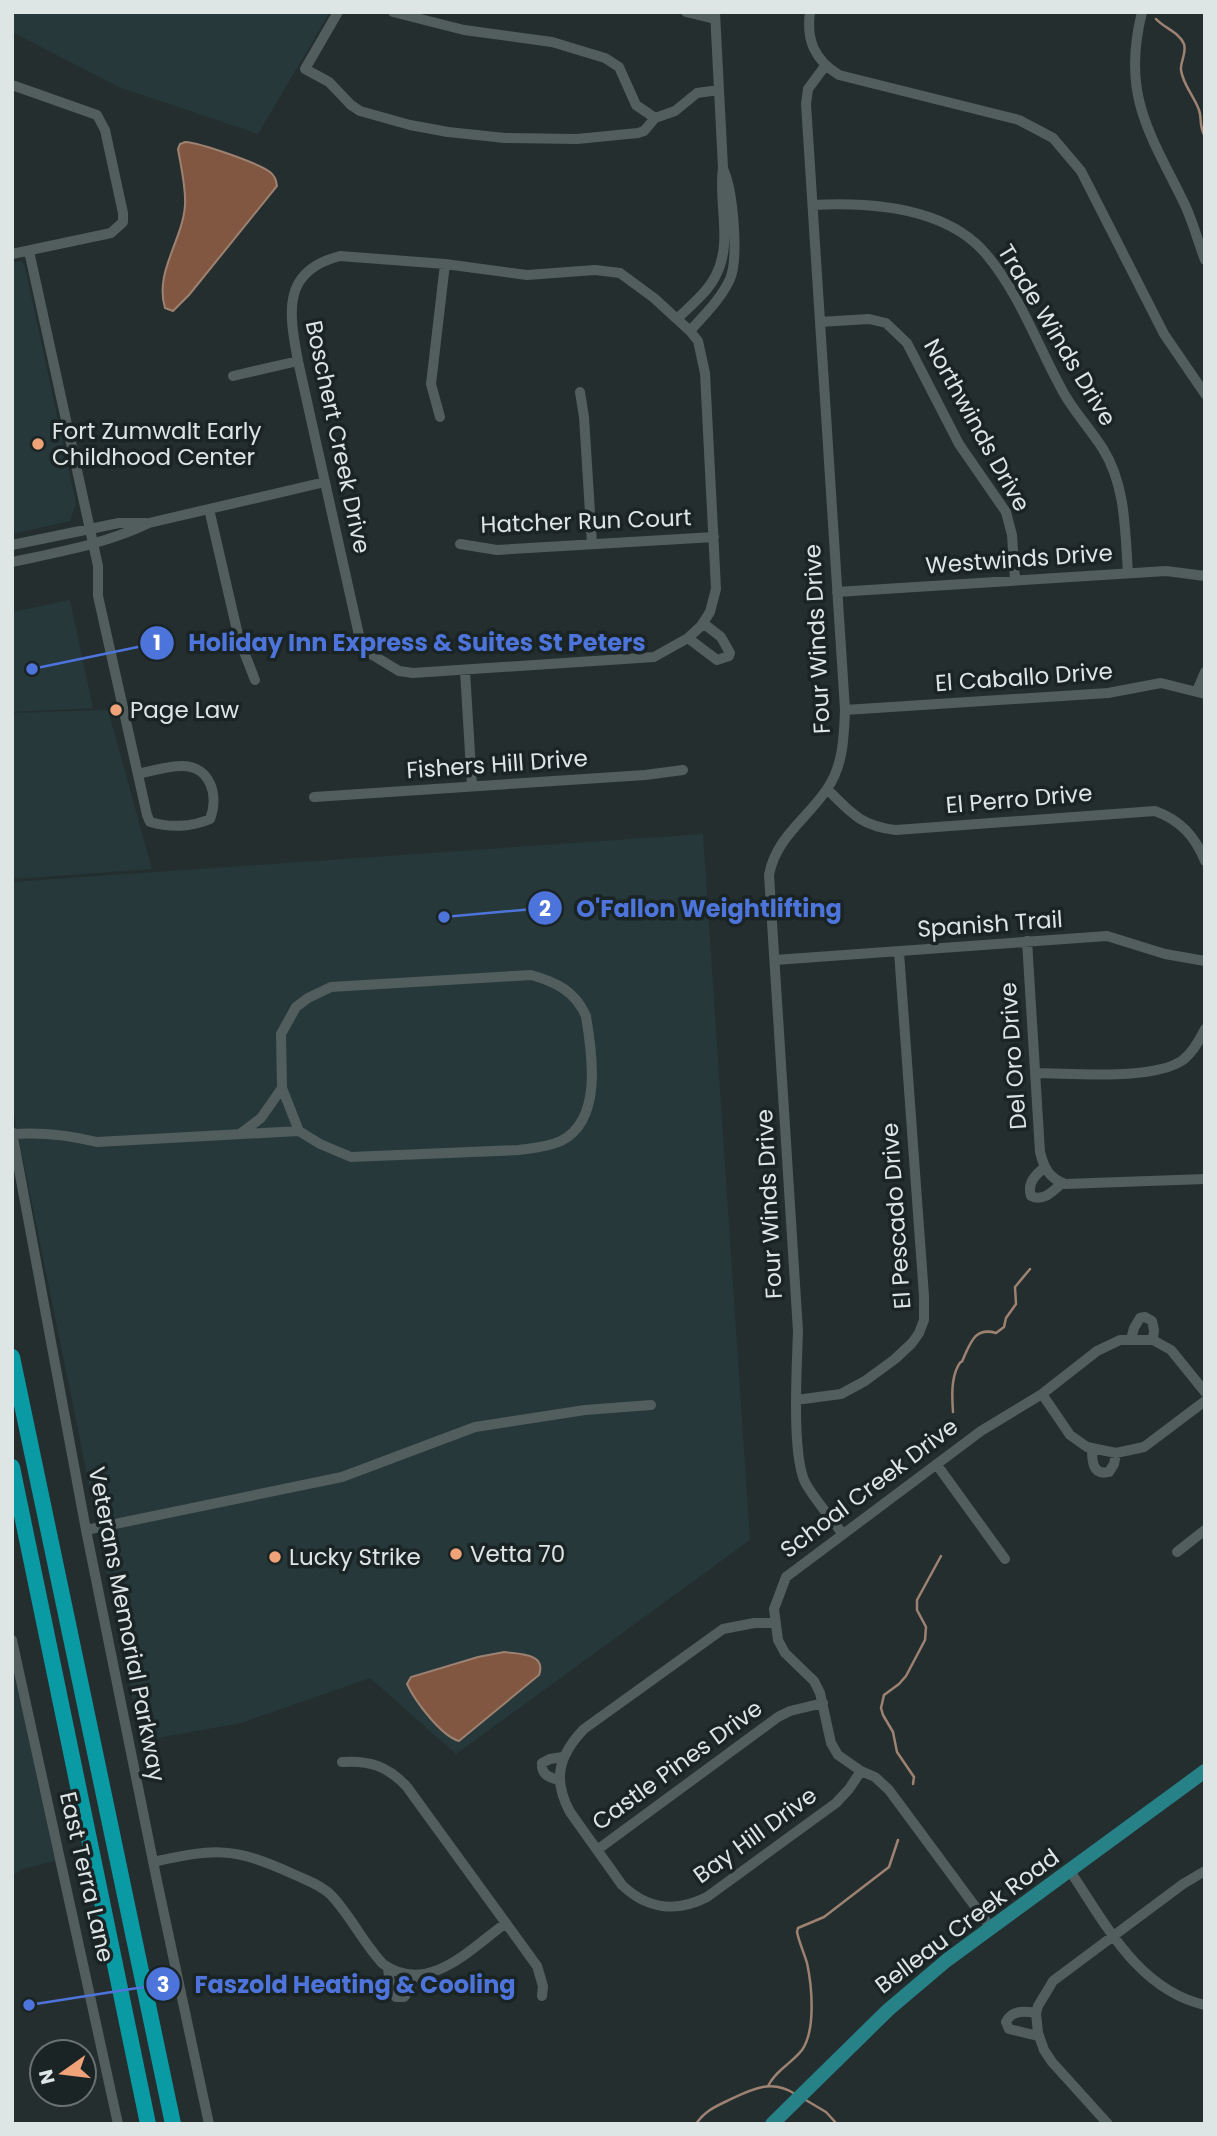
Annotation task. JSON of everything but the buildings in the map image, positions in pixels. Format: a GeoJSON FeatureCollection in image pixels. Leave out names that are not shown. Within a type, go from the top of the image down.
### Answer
{"type":"FeatureCollection","features":[{"type":"Feature","properties":{"kind":"highway"},"geometry":{"type":"LineString","coordinates":[[12,1357],[173,2124]]}},
{"type":"Feature","properties":{"kind":"highway"},"geometry":{"type":"LineString","coordinates":[[12,1468],[148,2124]]}},
{"type":"Feature","properties":{"kind":"main road","name":"Belleau Creek Road"},"geometry":{"type":"LineString","coordinates":[[776,2120],[888,2010],[947,1960],[1205,1771]]}},
{"type":"Feature","properties":{"kind":"street"},"geometry":{"type":"LineString","coordinates":[[338,12],[305,69],[329,82],[360,111],[410,125],[481,137],[544,140],[602,137],[644,131],[655,117],[675,111],[696,93],[719,90]]}},
{"type":"Feature","properties":{"kind":"street"},"geometry":{"type":"LineString","coordinates":[[393,12],[464,30],[552,42],[605,58],[619,67],[636,105],[655,117]]}},
{"type":"Feature","properties":{"kind":"street"},"geometry":{"type":"LineString","coordinates":[[677,319],[711,284],[721,263],[724,244],[715,16],[686,12]]}},
{"type":"Feature","properties":{"kind":"street"},"geometry":{"type":"LineString","coordinates":[[810,12],[808,30],[811,46],[825,66],[839,75],[1019,120],[1053,138],[1082,171],[1164,334],[1205,394]]}},
{"type":"Feature","properties":{"kind":"street"},"geometry":{"type":"LineString","coordinates":[[1142,12],[1135,40],[1139,107],[1187,208],[1205,260]]}},
{"type":"Feature","properties":{"kind":"street","name":"Four Winds Drive"},"geometry":{"type":"LineString","coordinates":[[825,66],[808,89],[806,104],[845,710],[843,748],[827,789],[783,839],[769,875],[798,1331],[796,1400],[801,1467],[805,1482],[842,1533]]}},
{"type":"Feature","properties":{"kind":"street"},"geometry":{"type":"LineString","coordinates":[[12,85],[97,115],[105,130],[124,213],[123,222],[111,233],[12,254]]}},
{"type":"Feature","properties":{"kind":"street"},"geometry":{"type":"LineString","coordinates":[[690,331],[714,303],[731,277],[734,262],[731,198],[730,186],[723,168]]}},
{"type":"Feature","properties":{"kind":"street","name":"Trade Winds Drive"},"geometry":{"type":"LineString","coordinates":[[813,205],[845,203],[889,207],[934,219],[966,236],[984,252],[999,271],[1022,311],[1065,397],[1103,449],[1112,466],[1119,483],[1123,508],[1128,573]]}},
{"type":"Feature","properties":{"kind":"street"},"geometry":{"type":"LineString","coordinates":[[29,251],[94,545],[98,566],[98,596],[138,774],[150,822],[164,826],[187,825],[210,819],[214,795],[212,785],[204,773],[180,765],[138,774]]}},
{"type":"Feature","properties":{"kind":"street","name":"Boschert Creek Drive"},"geometry":{"type":"LineString","coordinates":[[340,256],[444,264],[527,275],[611,271],[631,279],[698,341],[705,373],[716,589],[710,612],[688,638],[654,657],[465,671],[399,671],[371,654],[359,635],[325,482],[290,317],[292,298],[300,282],[316,265],[340,256]]}},
{"type":"Feature","properties":{"kind":"street"},"geometry":{"type":"LineString","coordinates":[[440,417],[431,384],[444,264]]}},
{"type":"Feature","properties":{"kind":"street","name":"Northwinds Drive"},"geometry":{"type":"LineString","coordinates":[[820,322],[869,319],[886,323],[907,343],[960,444],[1006,512],[1012,535],[1016,580]]}},
{"type":"Feature","properties":{"kind":"street"},"geometry":{"type":"LineString","coordinates":[[233,376],[298,360]]}},
{"type":"Feature","properties":{"kind":"street"},"geometry":{"type":"LineString","coordinates":[[580,392],[592,544]]}},
{"type":"Feature","properties":{"kind":"street"},"geometry":{"type":"LineString","coordinates":[[12,545],[119,523],[149,523],[325,482]]}},
{"type":"Feature","properties":{"kind":"street"},"geometry":{"type":"LineString","coordinates":[[72,532],[81,517],[84,505]]}},
{"type":"Feature","properties":{"kind":"street"},"geometry":{"type":"LineString","coordinates":[[209,509],[239,639],[255,680]]}},
{"type":"Feature","properties":{"kind":"street"},"geometry":{"type":"LineString","coordinates":[[12,562],[94,545],[123,536],[149,523]]}},
{"type":"Feature","properties":{"kind":"street","name":"Hatcher Run Court"},"geometry":{"type":"LineString","coordinates":[[460,544],[497,550],[714,537]]}},
{"type":"Feature","properties":{"kind":"street","name":"Westwinds Drive"},"geometry":{"type":"LineString","coordinates":[[837,592],[1166,571],[1205,576]]}},
{"type":"Feature","properties":{"kind":"street"},"geometry":{"type":"LineString","coordinates":[[688,638],[717,660],[729,656],[727,645],[703,623]]}},
{"type":"Feature","properties":{"kind":"street"},"geometry":{"type":"LineString","coordinates":[[465,671],[472,786]]}},
{"type":"Feature","properties":{"kind":"street"},"geometry":{"type":"LineString","coordinates":[[1201,692],[1205,672]]}},
{"type":"Feature","properties":{"kind":"street","name":"El Caballo Drive"},"geometry":{"type":"LineString","coordinates":[[845,710],[1108,693],[1161,683],[1201,692]]}},
{"type":"Feature","properties":{"kind":"street","name":"Fishers Hill Drive"},"geometry":{"type":"LineString","coordinates":[[314,797],[645,775],[682,770]]}},
{"type":"Feature","properties":{"kind":"street","name":"El Perro Drive"},"geometry":{"type":"LineString","coordinates":[[827,789],[856,818],[880,828],[896,830],[1156,811],[1182,825],[1205,861]]}},
{"type":"Feature","properties":{"kind":"street","name":"Spanish Trail"},"geometry":{"type":"LineString","coordinates":[[775,960],[1107,936],[1165,954],[1205,961]]}},
{"type":"Feature","properties":{"kind":"street","name":"Del Oro Drive"},"geometry":{"type":"LineString","coordinates":[[1027,941],[1040,1152],[1045,1167]]}},
{"type":"Feature","properties":{"kind":"street","name":"El Pescado Drive"},"geometry":{"type":"LineString","coordinates":[[796,1400],[841,1394],[865,1381],[912,1343],[923,1320],[925,1296],[899,952]]}},
{"type":"Feature","properties":{"kind":"street"},"geometry":{"type":"LineString","coordinates":[[13,1133],[39,1132],[97,1142],[299,1131],[320,1144],[351,1157],[544,1147],[562,1141],[580,1125],[591,1097],[586,1016],[582,1007],[563,986],[531,975],[331,987],[307,998],[296,1007],[281,1034],[282,1088],[299,1131]]}},
{"type":"Feature","properties":{"kind":"street"},"geometry":{"type":"LineString","coordinates":[[1036,1073],[1131,1073],[1166,1068],[1180,1062],[1192,1052],[1205,1029]]}},
{"type":"Feature","properties":{"kind":"street"},"geometry":{"type":"LineString","coordinates":[[240,1134],[261,1118],[282,1088]]}},
{"type":"Feature","properties":{"kind":"street","name":"Veterans Memorial Parkway"},"geometry":{"type":"LineString","coordinates":[[13,1133],[86,1530],[209,2124]]}},
{"type":"Feature","properties":{"kind":"street"},"geometry":{"type":"LineString","coordinates":[[1062,1183],[1041,1198],[1031,1196],[1029,1189],[1032,1179],[1045,1167],[1051,1176],[1062,1183],[1205,1180]]}},
{"type":"Feature","properties":{"kind":"street","name":"Schoal Creek Drive"},"geometry":{"type":"LineString","coordinates":[[1131,1339],[1136,1322],[1145,1317],[1152,1321],[1153,1340]]}},
{"type":"Feature","properties":{"kind":"street","name":"Schoal Creek Drive"},"geometry":{"type":"LineString","coordinates":[[774,1623],[776,1602],[786,1577],[981,1431],[1042,1394],[1097,1351],[1120,1340],[1153,1340],[1171,1350],[1180,1359],[1205,1392]]}},
{"type":"Feature","properties":{"kind":"street"},"geometry":{"type":"LineString","coordinates":[[1042,1394],[1070,1435],[1092,1448],[1116,1453],[1143,1447],[1205,1401]]}},
{"type":"Feature","properties":{"kind":"street"},"geometry":{"type":"LineString","coordinates":[[86,1530],[342,1477],[475,1427],[585,1410],[651,1405]]}},
{"type":"Feature","properties":{"kind":"street"},"geometry":{"type":"LineString","coordinates":[[1092,1448],[1094,1467],[1097,1472],[1104,1474],[1109,1472],[1114,1464],[1116,1453]]}},
{"type":"Feature","properties":{"kind":"street"},"geometry":{"type":"LineString","coordinates":[[937,1465],[1005,1559]]}},
{"type":"Feature","properties":{"kind":"street"},"geometry":{"type":"LineString","coordinates":[[1177,1552],[1205,1530]]}},
{"type":"Feature","properties":{"kind":"street"},"geometry":{"type":"LineString","coordinates":[[774,1623],[785,1653],[814,1681],[823,1703],[831,1743],[838,1755],[875,1777],[889,1790],[991,1928]]}},
{"type":"Feature","properties":{"kind":"street","name":"Bay Hill Drive"},"geometry":{"type":"LineString","coordinates":[[774,1623],[723,1629],[584,1729],[563,1757],[560,1781],[563,1799],[622,1885],[642,1900],[668,1908],[695,1904],[707,1898],[836,1802],[861,1771]]}},
{"type":"Feature","properties":{"kind":"street","name":"East Terra Lane"},"geometry":{"type":"LineString","coordinates":[[12,1640],[118,2124]]}},
{"type":"Feature","properties":{"kind":"street","name":"Castle Pines Drive"},"geometry":{"type":"LineString","coordinates":[[597,1850],[778,1717],[803,1707],[823,1703]]}},
{"type":"Feature","properties":{"kind":"street","name":"Bay Hill Drive"},"geometry":{"type":"LineString","coordinates":[[560,1781],[544,1775],[541,1770],[542,1763],[563,1757]]}},
{"type":"Feature","properties":{"kind":"street"},"geometry":{"type":"LineString","coordinates":[[342,1762],[378,1764],[398,1777],[537,1966],[542,1976],[542,1996]]}},
{"type":"Feature","properties":{"kind":"street"},"geometry":{"type":"LineString","coordinates":[[153,1862],[206,1851],[226,1851],[247,1855],[275,1866],[330,1894],[375,1956],[388,1968],[414,1976],[429,1974],[446,1966],[506,1923]]}},
{"type":"Feature","properties":{"kind":"street"},"geometry":{"type":"LineString","coordinates":[[1070,1871],[1133,1961],[1151,1980],[1171,1994],[1205,2005]]}},
{"type":"Feature","properties":{"kind":"street"},"geometry":{"type":"LineString","coordinates":[[1108,2124],[1052,2062],[1038,2036],[1036,2013],[1053,1980],[1205,1871]]}},
{"type":"Feature","properties":{"kind":"street"},"geometry":{"type":"LineString","coordinates":[[388,1968],[390,1986],[396,1997],[404,1997],[414,1976]]}},
{"type":"Feature","properties":{"kind":"street"},"geometry":{"type":"LineString","coordinates":[[1036,2013],[1014,2012],[1006,2022],[1009,2029],[1038,2036]]}},
{"type":"Feature","properties":{"kind":"shaded area"},"geometry":{"type":"Polygon","coordinates":[[[12,12],[330,12],[258,134],[119,87],[12,32],[12,12]]]}},
{"type":"Feature","properties":{"kind":"shaded area"},"geometry":{"type":"Polygon","coordinates":[[[185,142],[264,168],[273,175],[277,186],[173,311],[165,308],[163,282],[183,218],[185,191],[178,149],[180,144],[185,142]]]}},
{"type":"Feature","properties":{"kind":"shaded area","name":"Fort Zumwalt Early Childhood Center"},"geometry":{"type":"Polygon","coordinates":[[[22,261],[76,504],[70,521],[12,534],[12,262],[22,261]]]}},
{"type":"Feature","properties":{"kind":"shaded area"},"geometry":{"type":"Polygon","coordinates":[[[70,600],[93,708],[12,712],[12,612],[70,600]]]}},
{"type":"Feature","properties":{"kind":"shaded area"},"geometry":{"type":"Polygon","coordinates":[[[108,710],[152,869],[12,879],[12,713],[108,710]]]}},
{"type":"Feature","properties":{"kind":"shaded area"},"geometry":{"type":"Polygon","coordinates":[[[703,834],[750,1540],[456,1754],[370,1678],[241,1723],[141,1741],[12,1105],[12,882],[703,834]]]}},
{"type":"Feature","properties":{"kind":"shaded area"},"geometry":{"type":"Polygon","coordinates":[[[504,1652],[524,1654],[535,1659],[539,1662],[539,1675],[459,1741],[437,1725],[407,1684],[411,1677],[504,1652]]]}},
{"type":"Feature","properties":{"kind":"shaded area"},"geometry":{"type":"Polygon","coordinates":[[[13,1669],[55,1861],[23,1869],[12,1876],[13,1669]]]}},
{"type":"Feature","properties":{"kind":"waterway"},"geometry":{"type":"LineString","coordinates":[[1156,19],[1179,36],[1184,44],[1182,75],[1199,110],[1205,136]]}},
{"type":"Feature","properties":{"kind":"waterway"},"geometry":{"type":"LineString","coordinates":[[953,1412],[953,1382],[960,1362],[975,1337],[984,1332],[996,1333],[1004,1327],[1006,1318],[1016,1304],[1015,1287],[1030,1269]]}},
{"type":"Feature","properties":{"kind":"waterway"},"geometry":{"type":"LineString","coordinates":[[913,1784],[914,1777],[897,1752],[893,1732],[881,1708],[884,1695],[906,1676],[925,1640],[926,1627],[917,1610],[917,1600],[941,1556]]}},
{"type":"Feature","properties":{"kind":"waterway"},"geometry":{"type":"LineString","coordinates":[[768,2086],[775,2075],[802,2050],[809,2031],[812,2008],[810,1983],[798,1928],[824,1917],[889,1867],[898,1840]]}},
{"type":"Feature","properties":{"kind":"waterway"},"geometry":{"type":"LineString","coordinates":[[696,2124],[714,2108],[761,2087],[777,2087],[795,2094]]}},
{"type":"Feature","properties":{"kind":"waterway"},"geometry":{"type":"LineString","coordinates":[[804,2099],[826,2112],[837,2124]]}},
{"type":"Feature","properties":{"kind":"place","name":"Fort Zumwalt Early Childhood Center"},"geometry":{"type":"Point","coordinates":[38,444]}},
{"type":"Feature","properties":{"kind":"place","name":"Holiday Inn Express & Suites St Peters"},"geometry":{"type":"Point","coordinates":[32,669]}},
{"type":"Feature","properties":{"kind":"place","name":"Page Law"},"geometry":{"type":"Point","coordinates":[116,710]}},
{"type":"Feature","properties":{"kind":"place","name":"O'Fallon Weightlifting"},"geometry":{"type":"Point","coordinates":[444,917]}},
{"type":"Feature","properties":{"kind":"place","name":"Vetta 70"},"geometry":{"type":"Point","coordinates":[456,1554]}},
{"type":"Feature","properties":{"kind":"place","name":"Lucky Strike"},"geometry":{"type":"Point","coordinates":[275,1557]}},
{"type":"Feature","properties":{"kind":"place","name":"Faszold Heating & Cooling"},"geometry":{"type":"Point","coordinates":[29,2005]}}]}
